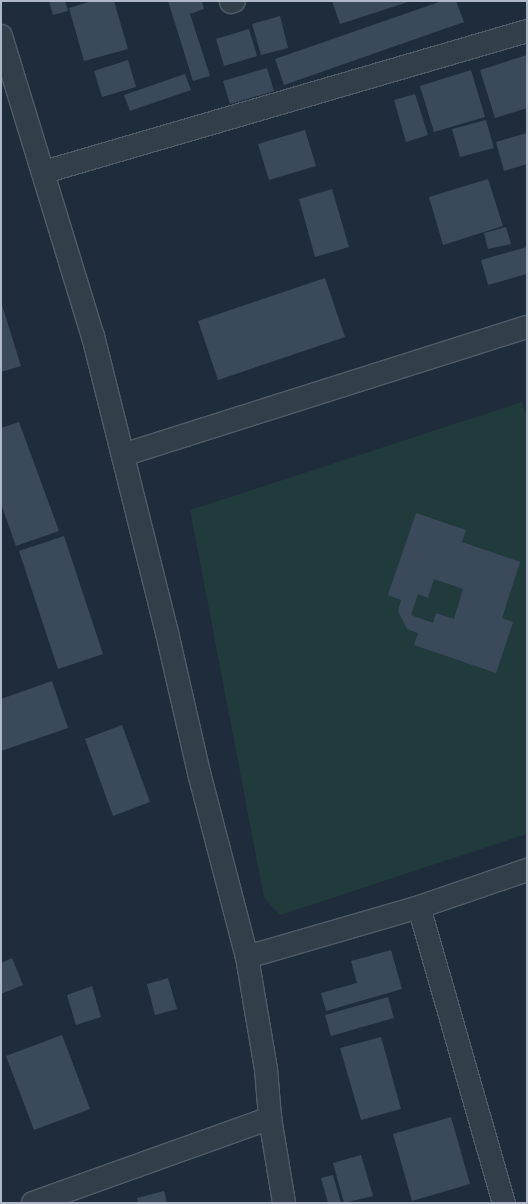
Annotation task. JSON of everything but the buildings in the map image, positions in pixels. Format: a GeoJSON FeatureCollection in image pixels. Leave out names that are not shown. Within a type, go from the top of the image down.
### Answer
{"type":"FeatureCollection","features":[{"type":"Feature","properties":{"kind":"street"},"geometry":{"type":"LineString","coordinates":[[44,172],[527,31]]}},
{"type":"Feature","properties":{"kind":"street"},"geometry":{"type":"LineString","coordinates":[[1,36],[44,172],[93,336],[199,773],[247,957],[266,1069],[270,1118],[284,1203]]}},
{"type":"Feature","properties":{"kind":"street"},"geometry":{"type":"LineString","coordinates":[[123,455],[527,328]]}},
{"type":"Feature","properties":{"kind":"street"},"geometry":{"type":"LineString","coordinates":[[247,957],[419,907],[527,870]]}},
{"type":"Feature","properties":{"kind":"street"},"geometry":{"type":"LineString","coordinates":[[419,907],[504,1203]]}},
{"type":"Feature","properties":{"kind":"street"},"geometry":{"type":"LineString","coordinates":[[33,1203],[270,1118]]}},
{"type":"Feature","properties":{"kind":"green space"},"geometry":{"type":"Polygon","coordinates":[[[522,402],[527,418],[527,834],[280,915],[264,898],[190,510],[522,402]]]}}]}
